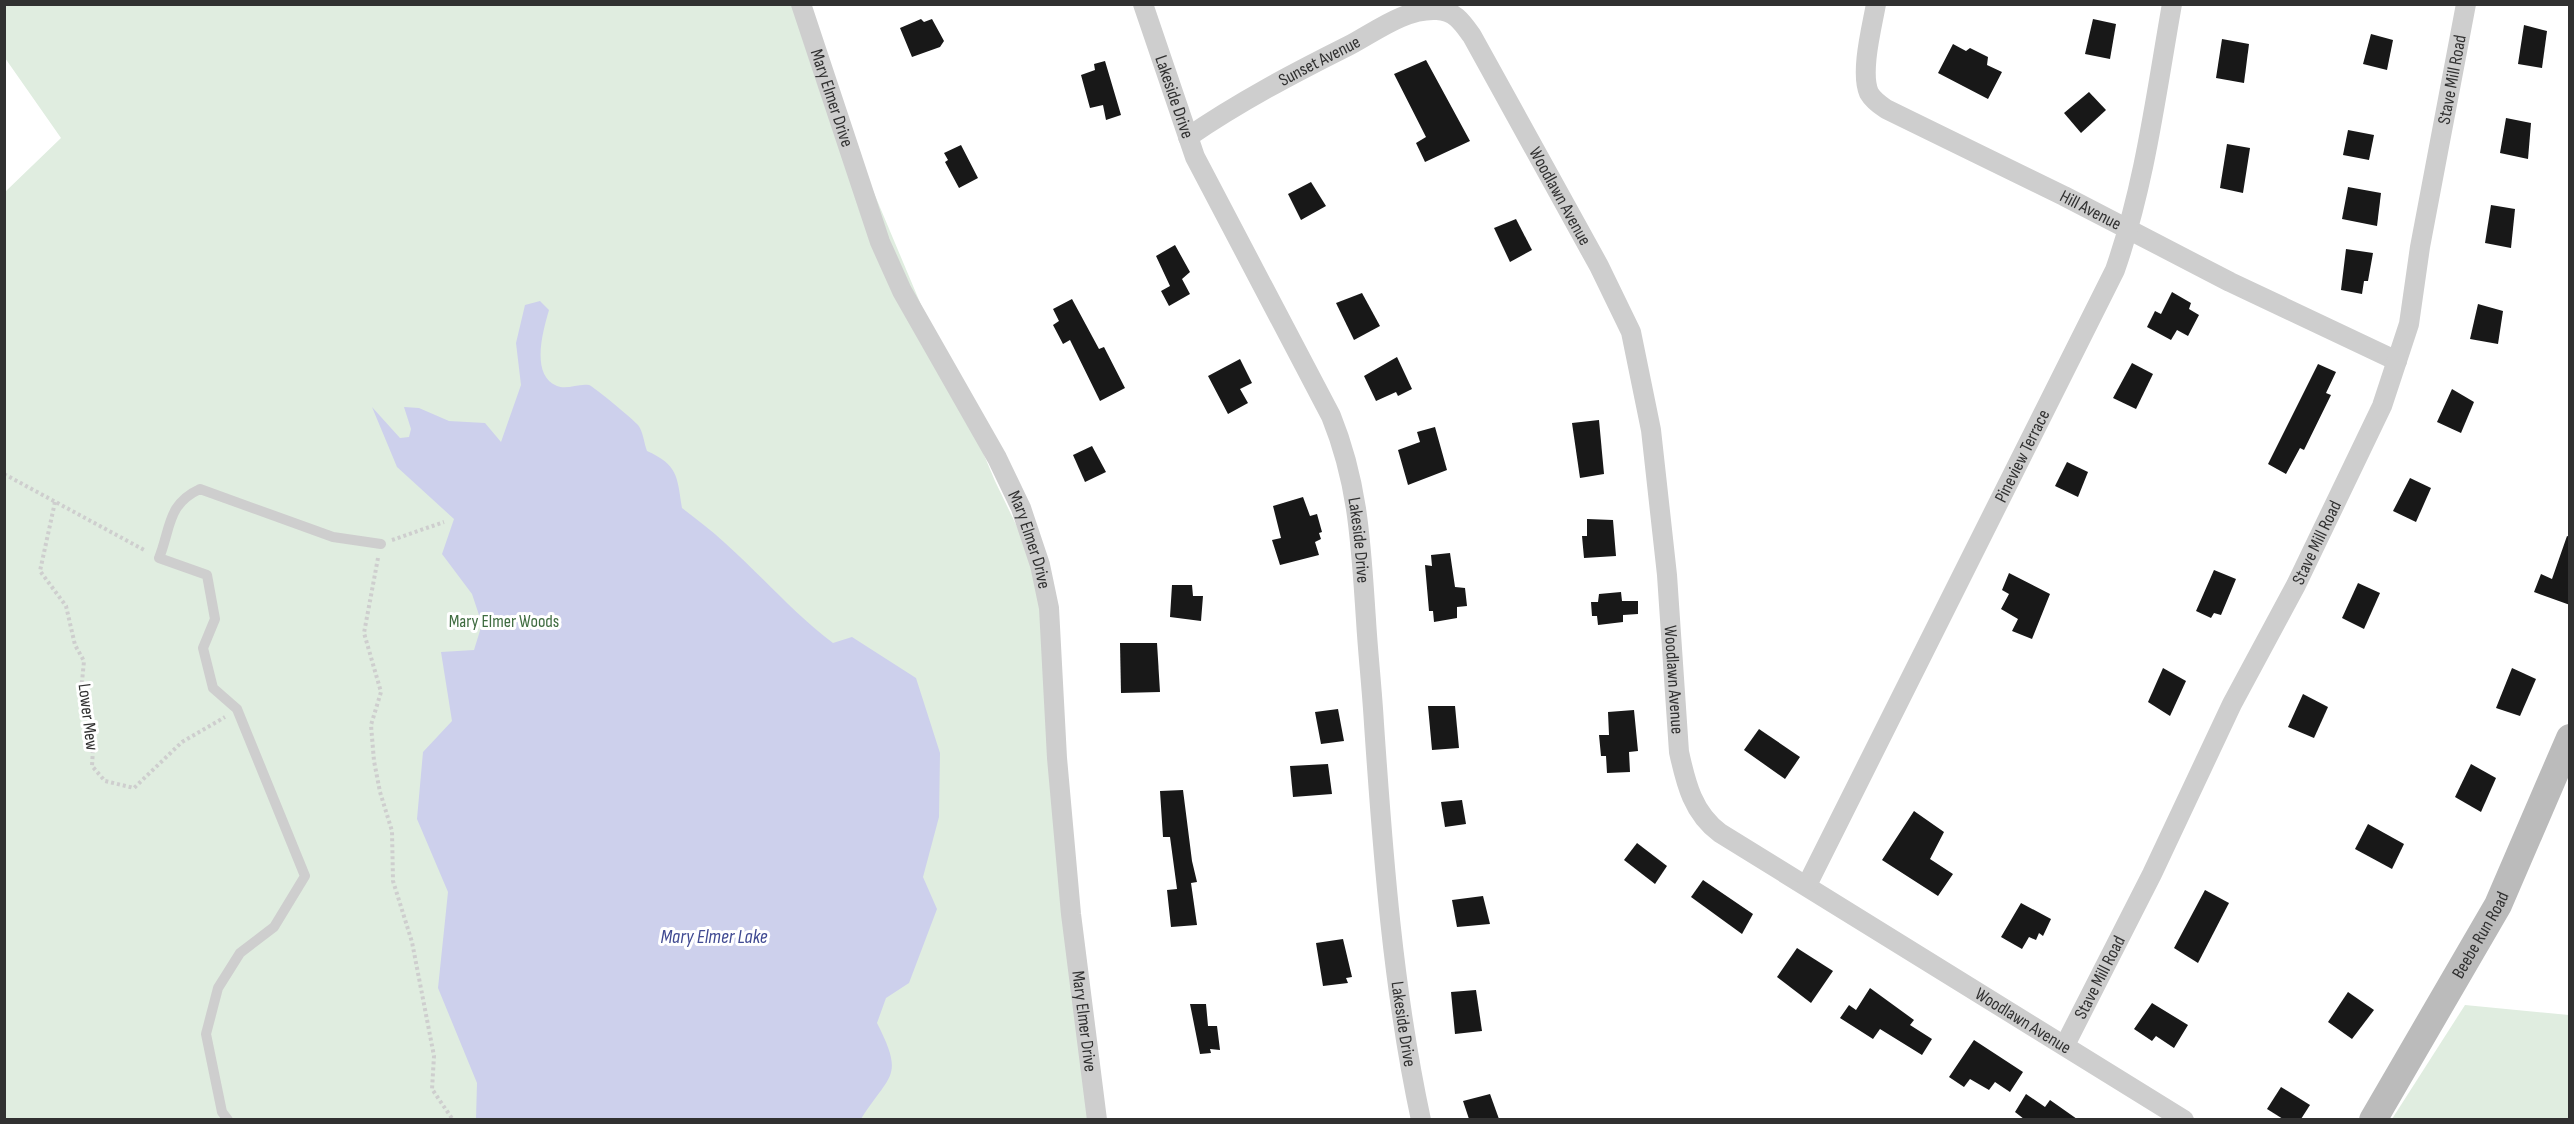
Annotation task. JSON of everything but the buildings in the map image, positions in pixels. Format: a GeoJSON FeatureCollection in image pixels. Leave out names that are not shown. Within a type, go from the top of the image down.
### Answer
{"type":"FeatureCollection","features":[{"type":"Feature","properties":{"kind":"main road","name":"Beebe Run Road"},"geometry":{"type":"LineString","coordinates":[[2373,1119],[2498,905],[2570,738]]}},
{"type":"Feature","properties":{"kind":"street","name":"Mary Elmer Drive"},"geometry":{"type":"LineString","coordinates":[[801,4],[880,242],[902,291],[997,458],[1021,508],[1040,565],[1049,608],[1057,758],[1071,914],[1097,1119]]}},
{"type":"Feature","properties":{"kind":"street","name":"Lakeside Drive"},"geometry":{"type":"LineString","coordinates":[[1143,4],[1195,158],[1331,416],[1345,450],[1352,479],[1365,580],[1378,775],[1397,976],[1421,1119]]}},
{"type":"Feature","properties":{"kind":"street","name":"Hill Avenue"},"geometry":{"type":"LineString","coordinates":[[1876,4],[1867,60],[1867,85],[1875,102],[2229,282],[2397,361]]}},
{"type":"Feature","properties":{"kind":"street","name":"Pineview Terrace"},"geometry":{"type":"LineString","coordinates":[[1807,885],[2115,270],[2129,230],[2147,151],[2172,4]]}},
{"type":"Feature","properties":{"kind":"street","name":"Stave Mill Road"},"geometry":{"type":"LineString","coordinates":[[2065,1045],[2152,874],[2232,704],[2296,585],[2382,406],[2409,324],[2420,247],[2466,4]]}},
{"type":"Feature","properties":{"kind":"street","name":"Sunset Avenue"},"geometry":{"type":"LineString","coordinates":[[1188,137],[1279,80],[1410,13],[1438,10],[1453,13],[1458,18]]}},
{"type":"Feature","properties":{"kind":"street","name":"Woodlawn Avenue"},"geometry":{"type":"LineString","coordinates":[[1458,18],[1472,36],[1599,266],[1631,332],[1651,430],[1667,575],[1680,752],[1692,798],[1709,824],[2184,1119]]}},
{"type":"Feature","properties":{"kind":"lane"},"geometry":{"type":"LineString","coordinates":[[228,1119],[222,1112],[206,1034],[218,988],[240,953],[274,927],[305,876],[237,709],[213,688],[203,648],[215,619],[207,575],[159,558],[172,513],[183,496],[200,489],[333,537],[381,544]]}},
{"type":"Feature","properties":{"kind":"path"},"geometry":{"type":"LineString","coordinates":[[4,474],[159,558]]}},
{"type":"Feature","properties":{"kind":"path","name":"Lower Mew"},"geometry":{"type":"LineString","coordinates":[[55,502],[40,571],[66,606],[75,645],[84,661],[81,692],[94,732],[92,766],[105,781],[134,788],[182,742],[237,709]]}},
{"type":"Feature","properties":{"kind":"path"},"geometry":{"type":"LineString","coordinates":[[444,522],[381,544],[363,633],[381,692],[371,724],[374,761],[380,792],[392,831],[393,881],[412,942],[434,1056],[432,1089],[453,1119]]}},
{"type":"Feature","properties":{"kind":"green space","name":"Mary Elmer Woods"},"geometry":{"type":"Polygon","coordinates":[[[5,5],[795,5],[995,481],[1022,537],[1042,592],[1094,1119],[5,1120],[5,192],[61,138],[5,58],[5,5]]]}},
{"type":"Feature","properties":{"kind":"green space"},"geometry":{"type":"Polygon","coordinates":[[[2465,1005],[2569,1015],[2569,1119],[2392,1119],[2465,1005]]]}},
{"type":"Feature","properties":{"kind":"water","name":"Mary Elmer Lake"},"geometry":{"type":"Polygon","coordinates":[[[540,301],[549,310],[542,340],[541,363],[549,380],[561,387],[589,385],[635,422],[641,430],[647,451],[665,461],[674,473],[682,508],[725,543],[818,631],[833,643],[852,637],[916,678],[940,753],[939,817],[923,877],[937,909],[909,983],[886,998],[877,1023],[886,1041],[892,1065],[886,1083],[861,1119],[476,1119],[477,1083],[438,988],[448,892],[417,819],[423,752],[452,721],[441,652],[474,650],[482,624],[472,594],[442,554],[454,519],[397,467],[372,407],[400,438],[409,437],[411,429],[404,407],[419,408],[449,421],[485,423],[501,442],[521,385],[516,343],[525,305],[540,301]]]}}]}
